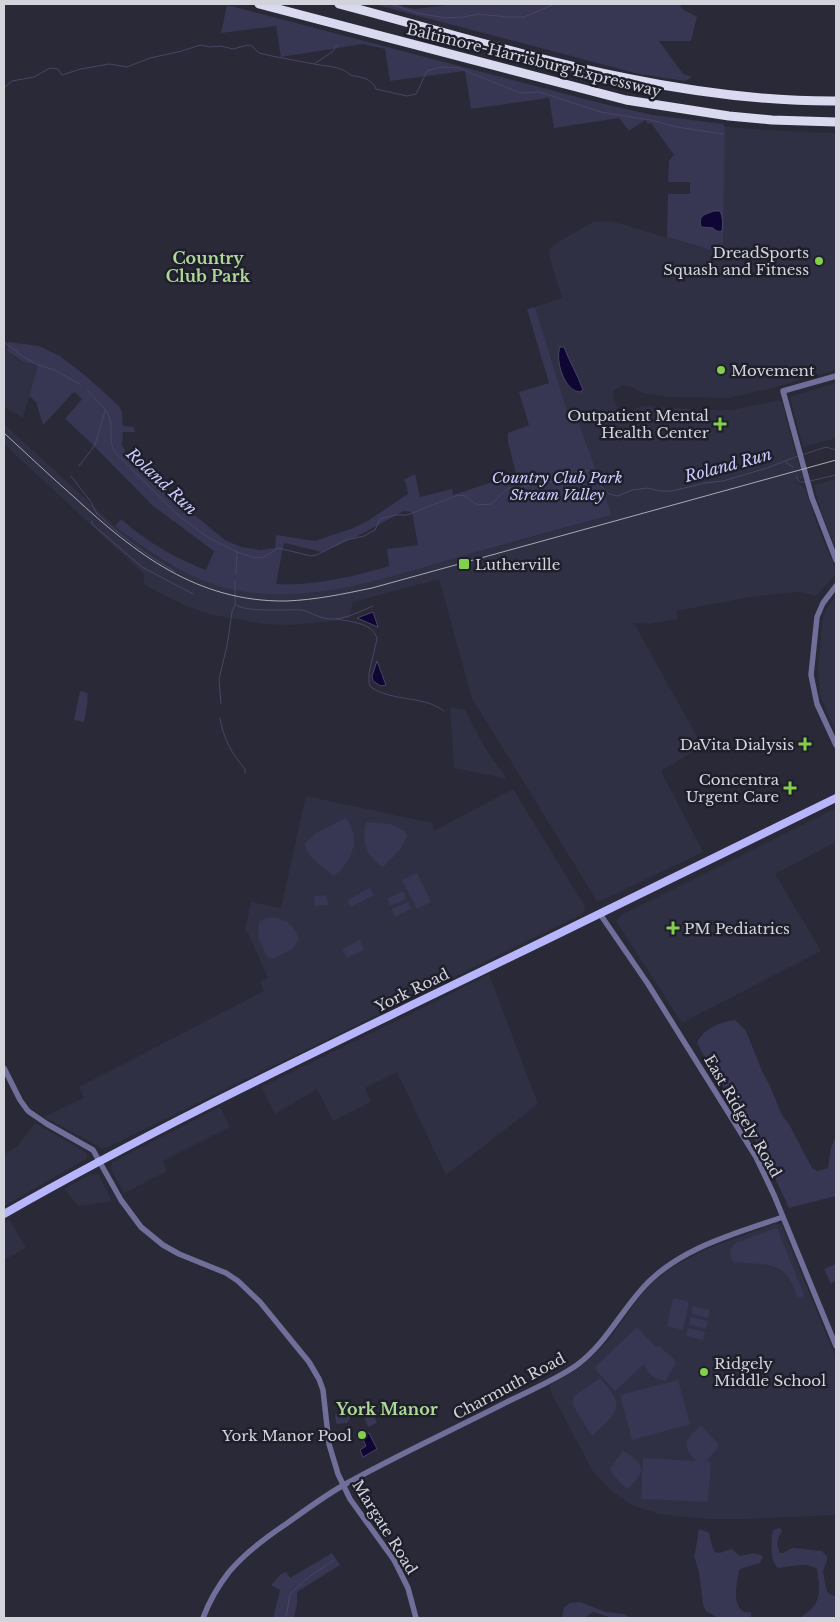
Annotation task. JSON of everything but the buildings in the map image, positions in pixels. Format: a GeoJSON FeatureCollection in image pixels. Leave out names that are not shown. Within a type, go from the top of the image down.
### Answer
{"type":"FeatureCollection","features":[{"type":"Feature","properties":{"kind":"highway","name":"Baltimore-Harrisburg Expressway"},"geometry":{"type":"LineString","coordinates":[[259,4],[626,100],[729,116],[772,120],[836,122]]}},
{"type":"Feature","properties":{"kind":"highway","name":"Baltimore-Harrisburg Expressway"},"geometry":{"type":"LineString","coordinates":[[339,4],[629,80],[728,96],[807,101],[836,100]]}},
{"type":"Feature","properties":{"kind":"main road","name":"York Road"},"geometry":{"type":"LineString","coordinates":[[4,1214],[99,1161],[280,1069],[836,798]]}},
{"type":"Feature","properties":{"kind":"street"},"geometry":{"type":"LineString","coordinates":[[836,376],[783,391],[817,514],[836,560]]}},
{"type":"Feature","properties":{"kind":"street"},"geometry":{"type":"LineString","coordinates":[[836,586],[823,603],[817,617],[811,674],[817,704],[836,745]]}},
{"type":"Feature","properties":{"kind":"street","name":"East Ridgely Road"},"geometry":{"type":"LineString","coordinates":[[600,914],[648,984],[750,1146],[765,1175],[836,1346]]}},
{"type":"Feature","properties":{"kind":"street","name":"Margate Road"},"geometry":{"type":"LineString","coordinates":[[4,1068],[20,1100],[28,1110],[47,1124],[93,1150],[121,1200],[141,1227],[163,1245],[179,1254],[226,1273],[238,1281],[263,1306],[309,1362],[316,1372],[323,1390],[331,1452],[335,1467],[350,1499],[394,1560],[408,1588],[416,1618]]}},
{"type":"Feature","properties":{"kind":"street","name":"Charmuth Road"},"geometry":{"type":"LineString","coordinates":[[203,1618],[219,1586],[240,1560],[268,1536],[343,1486],[564,1373],[593,1351],[640,1290],[663,1269],[690,1252],[783,1217]]}},
{"type":"Feature","properties":{"kind":"shaded area"},"geometry":{"type":"Polygon","coordinates":[[[725,127],[836,133],[836,370],[729,398],[669,397],[642,393],[630,386],[624,385],[614,390],[613,397],[619,411],[627,413],[647,406],[731,410],[780,400],[803,479],[795,481],[805,488],[836,574],[816,596],[795,592],[750,597],[676,611],[678,619],[648,624],[634,623],[702,746],[661,771],[703,852],[605,899],[597,901],[472,698],[439,579],[353,602],[349,618],[336,621],[288,625],[264,624],[212,615],[189,607],[144,584],[144,574],[4,444],[4,424],[115,526],[168,564],[216,585],[266,594],[319,592],[376,580],[612,515],[576,415],[569,417],[535,307],[562,298],[549,255],[550,249],[553,245],[593,222],[611,221],[722,254],[725,127]]]}},
{"type":"Feature","properties":{"kind":"shaded area"},"geometry":{"type":"Polygon","coordinates":[[[714,211],[720,211],[721,213],[722,231],[701,227],[701,218],[714,211]]]}},
{"type":"Feature","properties":{"kind":"shaded area"},"geometry":{"type":"Polygon","coordinates":[[[4,340],[8,342],[7,351],[22,362],[38,365],[23,418],[4,407],[4,340]]]}},
{"type":"Feature","properties":{"kind":"shaded area"},"geometry":{"type":"Polygon","coordinates":[[[560,347],[564,347],[579,379],[583,390],[580,392],[574,390],[565,381],[560,367],[560,347]]]}},
{"type":"Feature","properties":{"kind":"shaded area"},"geometry":{"type":"Polygon","coordinates":[[[836,383],[836,438],[803,447],[790,397],[836,383]]]}},
{"type":"Feature","properties":{"kind":"shaded area"},"geometry":{"type":"Polygon","coordinates":[[[836,479],[836,548],[821,512],[814,485],[836,479]]]}},
{"type":"Feature","properties":{"kind":"shaded area"},"geometry":{"type":"Polygon","coordinates":[[[836,595],[836,733],[820,695],[818,667],[823,617],[836,595]]]}},
{"type":"Feature","properties":{"kind":"shaded area"},"geometry":{"type":"Polygon","coordinates":[[[373,612],[378,627],[357,618],[373,612]]]}},
{"type":"Feature","properties":{"kind":"shaded area"},"geometry":{"type":"Polygon","coordinates":[[[377,661],[386,685],[381,686],[373,681],[372,676],[377,661]]]}},
{"type":"Feature","properties":{"kind":"shaded area"},"geometry":{"type":"Polygon","coordinates":[[[450,707],[465,710],[485,748],[507,779],[454,768],[450,707]]]}},
{"type":"Feature","properties":{"kind":"shaded area"},"geometry":{"type":"Polygon","coordinates":[[[513,789],[584,905],[585,909],[582,914],[106,1148],[102,1148],[44,1117],[84,1098],[79,1087],[264,991],[260,982],[268,978],[248,933],[245,931],[251,902],[281,908],[306,796],[432,823],[434,831],[513,789]]]}},
{"type":"Feature","properties":{"kind":"shaded area"},"geometry":{"type":"Polygon","coordinates":[[[836,808],[836,842],[775,874],[821,951],[682,1023],[616,921],[621,915],[836,808]]]}},
{"type":"Feature","properties":{"kind":"shaded area"},"geometry":{"type":"Polygon","coordinates":[[[489,974],[538,1104],[446,1175],[397,1072],[365,1088],[371,1102],[333,1121],[317,1089],[275,1114],[261,1087],[489,974]]]}},
{"type":"Feature","properties":{"kind":"shaded area"},"geometry":{"type":"Polygon","coordinates":[[[220,1107],[230,1127],[163,1161],[167,1171],[124,1193],[111,1169],[112,1162],[220,1107]]]}},
{"type":"Feature","properties":{"kind":"shaded area"},"geometry":{"type":"Polygon","coordinates":[[[35,1123],[84,1151],[87,1155],[86,1159],[4,1206],[4,1154],[17,1147],[35,1123]]]}},
{"type":"Feature","properties":{"kind":"shaded area"},"geometry":{"type":"Polygon","coordinates":[[[91,1174],[99,1175],[112,1201],[78,1206],[64,1189],[91,1174]]]}},
{"type":"Feature","properties":{"kind":"shaded area"},"geometry":{"type":"Polygon","coordinates":[[[9,1219],[26,1248],[4,1260],[4,1222],[9,1219]]]}},
{"type":"Feature","properties":{"kind":"shaded area","name":"Ridgely Middle School"},"geometry":{"type":"Polygon","coordinates":[[[776,1223],[782,1226],[836,1358],[836,1515],[705,1519],[659,1514],[632,1505],[610,1490],[592,1470],[550,1390],[550,1385],[579,1368],[596,1353],[607,1342],[643,1293],[654,1281],[674,1266],[707,1249],[776,1223]]]}},
{"type":"Feature","properties":{"kind":"shaded area"},"geometry":{"type":"Polygon","coordinates":[[[369,1433],[377,1449],[363,1457],[360,1450],[366,1446],[362,1437],[369,1433]]]}},
{"type":"Feature","properties":{"kind":"green space"},"geometry":{"type":"Polygon","coordinates":[[[373,4],[394,4],[415,9],[454,4],[680,4],[681,8],[697,17],[691,41],[659,41],[683,74],[692,77],[685,81],[639,74],[373,4]]]}},
{"type":"Feature","properties":{"kind":"green space"},"geometry":{"type":"Polygon","coordinates":[[[227,5],[604,104],[653,115],[723,124],[725,127],[723,254],[667,237],[668,194],[690,194],[690,182],[668,182],[669,161],[674,155],[651,123],[648,124],[645,120],[629,131],[619,118],[554,128],[549,98],[471,109],[465,71],[390,81],[385,49],[363,44],[281,57],[276,26],[221,33],[227,5]]]}},
{"type":"Feature","properties":{"kind":"green space","name":"Country Club Park Stream Valley"},"geometry":{"type":"Polygon","coordinates":[[[535,307],[569,417],[576,415],[612,515],[367,583],[306,593],[275,594],[245,592],[215,585],[188,574],[162,560],[115,526],[121,519],[161,548],[182,560],[206,570],[214,551],[153,506],[65,419],[82,399],[74,392],[43,425],[36,402],[29,396],[38,365],[23,362],[7,351],[8,342],[39,346],[60,356],[86,376],[119,406],[122,412],[123,426],[134,427],[135,432],[123,432],[122,445],[130,459],[158,485],[225,540],[241,547],[260,550],[275,548],[276,535],[315,541],[366,522],[408,494],[406,483],[403,480],[415,474],[420,497],[452,489],[453,495],[516,474],[508,442],[508,433],[529,425],[519,392],[549,383],[527,309],[535,307]],[[404,511],[354,538],[322,552],[284,543],[276,584],[304,584],[333,580],[389,566],[387,549],[418,545],[412,512],[404,511]]]}},
{"type":"Feature","properties":{"kind":"green space"},"geometry":{"type":"Polygon","coordinates":[[[80,691],[88,693],[84,722],[74,720],[80,691]]]}},
{"type":"Feature","properties":{"kind":"green space"},"geometry":{"type":"Polygon","coordinates":[[[345,818],[353,833],[353,849],[346,864],[334,876],[320,866],[308,853],[305,843],[316,833],[345,818]]]}},
{"type":"Feature","properties":{"kind":"green space"},"geometry":{"type":"Polygon","coordinates":[[[366,822],[390,824],[406,832],[407,836],[400,850],[383,867],[372,858],[366,848],[364,836],[366,822]]]}},
{"type":"Feature","properties":{"kind":"green space"},"geometry":{"type":"Polygon","coordinates":[[[417,873],[431,902],[417,909],[402,880],[417,873]]]}},
{"type":"Feature","properties":{"kind":"green space"},"geometry":{"type":"Polygon","coordinates":[[[370,888],[374,895],[351,907],[347,900],[370,888]]]}},
{"type":"Feature","properties":{"kind":"green space"},"geometry":{"type":"Polygon","coordinates":[[[403,891],[406,899],[390,906],[387,899],[403,891]]]}},
{"type":"Feature","properties":{"kind":"green space"},"geometry":{"type":"Polygon","coordinates":[[[326,895],[328,905],[315,906],[314,896],[326,895]]]}},
{"type":"Feature","properties":{"kind":"green space"},"geometry":{"type":"Polygon","coordinates":[[[408,902],[411,909],[395,917],[392,909],[408,902]]]}},
{"type":"Feature","properties":{"kind":"green space"},"geometry":{"type":"Polygon","coordinates":[[[274,917],[290,924],[299,940],[292,949],[272,959],[267,957],[258,937],[259,921],[274,917]]]}},
{"type":"Feature","properties":{"kind":"green space"},"geometry":{"type":"Polygon","coordinates":[[[360,940],[364,950],[347,958],[342,949],[360,940]]]}},
{"type":"Feature","properties":{"kind":"green space"},"geometry":{"type":"Polygon","coordinates":[[[735,1020],[746,1031],[782,1115],[789,1124],[812,1168],[817,1171],[828,1168],[831,1148],[836,1135],[836,1196],[789,1208],[764,1155],[697,1042],[713,1026],[735,1020]]]}},
{"type":"Feature","properties":{"kind":"green space"},"geometry":{"type":"Polygon","coordinates":[[[776,1228],[804,1295],[802,1298],[797,1297],[787,1276],[774,1266],[733,1262],[730,1253],[733,1245],[776,1228]]]}},
{"type":"Feature","properties":{"kind":"green space"},"geometry":{"type":"Polygon","coordinates":[[[836,1264],[836,1280],[831,1284],[824,1269],[836,1264]]]}},
{"type":"Feature","properties":{"kind":"green space"},"geometry":{"type":"Polygon","coordinates":[[[673,1298],[689,1302],[683,1330],[667,1326],[673,1298]]]}},
{"type":"Feature","properties":{"kind":"green space"},"geometry":{"type":"Polygon","coordinates":[[[693,1306],[710,1310],[708,1318],[691,1314],[693,1306]]]}},
{"type":"Feature","properties":{"kind":"green space"},"geometry":{"type":"Polygon","coordinates":[[[690,1317],[708,1321],[706,1329],[689,1325],[690,1317]]]}},
{"type":"Feature","properties":{"kind":"green space"},"geometry":{"type":"Polygon","coordinates":[[[637,1327],[656,1347],[658,1345],[675,1360],[676,1364],[665,1381],[652,1376],[644,1364],[615,1391],[594,1368],[637,1327]]]}},
{"type":"Feature","properties":{"kind":"green space"},"geometry":{"type":"Polygon","coordinates":[[[688,1328],[705,1332],[703,1340],[686,1336],[688,1328]]]}},
{"type":"Feature","properties":{"kind":"green space"},"geometry":{"type":"Polygon","coordinates":[[[600,1378],[614,1396],[616,1409],[608,1421],[592,1436],[572,1404],[574,1396],[600,1378]]]}},
{"type":"Feature","properties":{"kind":"green space"},"geometry":{"type":"Polygon","coordinates":[[[678,1380],[690,1424],[632,1440],[620,1395],[678,1380]]]}},
{"type":"Feature","properties":{"kind":"green space"},"geometry":{"type":"Polygon","coordinates":[[[347,1411],[351,1414],[351,1417],[347,1423],[336,1424],[335,1414],[347,1411]]]}},
{"type":"Feature","properties":{"kind":"green space"},"geometry":{"type":"Polygon","coordinates":[[[372,1411],[377,1423],[368,1427],[363,1414],[372,1411]]]}},
{"type":"Feature","properties":{"kind":"green space"},"geometry":{"type":"Polygon","coordinates":[[[701,1425],[718,1444],[718,1448],[706,1461],[711,1462],[708,1502],[641,1499],[643,1458],[696,1461],[688,1451],[687,1442],[701,1425]]]}},
{"type":"Feature","properties":{"kind":"green space"},"geometry":{"type":"Polygon","coordinates":[[[623,1451],[640,1464],[641,1469],[638,1478],[627,1489],[611,1473],[610,1468],[623,1451]]]}},
{"type":"Feature","properties":{"kind":"green space"},"geometry":{"type":"Polygon","coordinates":[[[780,1528],[782,1531],[778,1544],[780,1553],[795,1548],[822,1551],[827,1557],[823,1572],[827,1592],[836,1597],[834,1618],[800,1618],[811,1609],[819,1595],[817,1569],[808,1565],[778,1568],[775,1565],[772,1556],[772,1534],[773,1530],[780,1528]]]}},
{"type":"Feature","properties":{"kind":"green space"},"geometry":{"type":"Polygon","coordinates":[[[700,1529],[709,1533],[715,1552],[719,1553],[732,1549],[740,1556],[754,1553],[761,1555],[763,1558],[760,1563],[740,1569],[737,1582],[737,1603],[744,1612],[751,1612],[751,1618],[718,1618],[706,1611],[703,1605],[699,1572],[694,1556],[700,1529]]]}},
{"type":"Feature","properties":{"kind":"green space"},"geometry":{"type":"Polygon","coordinates":[[[332,1553],[340,1565],[297,1592],[294,1618],[273,1618],[280,1590],[271,1585],[280,1575],[286,1572],[290,1578],[332,1553]]]}},
{"type":"Feature","properties":{"kind":"green space"},"geometry":{"type":"Polygon","coordinates":[[[580,1602],[606,1612],[624,1614],[631,1618],[612,1618],[593,1612],[585,1618],[562,1618],[564,1607],[570,1603],[580,1602]]]}},
{"type":"Feature","properties":{"kind":"waterway"},"geometry":{"type":"LineString","coordinates":[[390,4],[417,13],[446,18],[479,14],[524,17],[555,4]]}},
{"type":"Feature","properties":{"kind":"waterway"},"geometry":{"type":"LineString","coordinates":[[4,88],[12,81],[34,77],[50,68],[58,69],[62,75],[81,69],[109,64],[127,67],[150,58],[200,45],[210,47],[221,46],[233,49],[248,45],[252,46],[259,53],[314,64],[332,52],[338,44]]}},
{"type":"Feature","properties":{"kind":"waterway"},"geometry":{"type":"LineString","coordinates":[[314,64],[346,71],[352,75],[367,79],[376,89],[407,96],[416,94],[427,71],[440,67],[459,68],[520,93],[540,92],[601,112],[723,134]]}},
{"type":"Feature","properties":{"kind":"waterway","name":"Roland Run"},"geometry":{"type":"LineString","coordinates":[[4,342],[25,358],[38,365],[55,370],[81,385]]}},
{"type":"Feature","properties":{"kind":"waterway","name":"Roland Run"},"geometry":{"type":"LineString","coordinates":[[88,391],[109,416],[111,440],[115,452],[179,516],[209,538],[237,552],[255,558],[264,557],[278,548],[311,556],[317,555],[346,540],[364,536],[375,530],[380,519],[395,515],[407,515],[458,495],[465,496],[477,505],[492,504],[509,488],[524,487],[539,482],[565,481],[576,472],[583,470],[591,471],[609,494],[618,496],[632,490],[648,488],[672,491],[705,483],[723,481],[767,468],[798,456]]}},
{"type":"Feature","properties":{"kind":"waterway"},"geometry":{"type":"LineString","coordinates":[[79,466],[95,445],[105,411]]}},
{"type":"Feature","properties":{"kind":"waterway","name":"Roland Run"},"geometry":{"type":"LineString","coordinates":[[802,455],[826,447],[836,450]]}},
{"type":"Feature","properties":{"kind":"waterway","name":"Roland Run"},"geometry":{"type":"LineString","coordinates":[[784,461],[793,467]]}},
{"type":"Feature","properties":{"kind":"waterway"},"geometry":{"type":"LineString","coordinates":[[810,481],[836,475]]}},
{"type":"Feature","properties":{"kind":"waterway"},"geometry":{"type":"LineString","coordinates":[[71,476],[91,502],[97,514]]}},
{"type":"Feature","properties":{"kind":"waterway"},"geometry":{"type":"LineString","coordinates":[[796,476],[799,482],[806,482]]}},
{"type":"Feature","properties":{"kind":"waterway"},"geometry":{"type":"LineString","coordinates":[[97,513],[134,545],[174,571]]}},
{"type":"Feature","properties":{"kind":"waterway"},"geometry":{"type":"LineString","coordinates":[[92,521],[92,524],[142,567],[193,594]]}},
{"type":"Feature","properties":{"kind":"waterway"},"geometry":{"type":"LineString","coordinates":[[236,574],[237,552]]}},
{"type":"Feature","properties":{"kind":"waterway"},"geometry":{"type":"LineString","coordinates":[[235,580],[235,604],[247,609],[300,610],[323,618],[338,619],[373,606]]}},
{"type":"Feature","properties":{"kind":"waterway"},"geometry":{"type":"LineString","coordinates":[[221,704],[219,679],[235,605]]}},
{"type":"Feature","properties":{"kind":"waterway"},"geometry":{"type":"LineString","coordinates":[[337,619],[367,626],[375,634],[377,639],[369,673],[371,687],[388,695],[427,703],[444,711]]}},
{"type":"Feature","properties":{"kind":"waterway"},"geometry":{"type":"LineString","coordinates":[[220,718],[226,739],[232,752],[245,769],[245,773]]}},
{"type":"Feature","properties":{"kind":"waterway"},"geometry":{"type":"LineString","coordinates":[[286,1618],[290,1594],[306,1579],[334,1560]]}},
{"type":"Feature","properties":{"kind":"tram line"},"geometry":{"type":"LineString","coordinates":[[4,433],[97,518],[145,555],[170,571],[196,584],[224,593],[254,599],[286,601],[318,598],[372,588],[836,460]]}},
{"type":"Feature","properties":{"kind":"place","name":"DreadSports Squash and Fitness"},"geometry":{"type":"Point","coordinates":[819,261]}},
{"type":"Feature","properties":{"kind":"place","name":"Movement"},"geometry":{"type":"Point","coordinates":[721,370]}},
{"type":"Feature","properties":{"kind":"place","name":"Outpatient Mental Health Center"},"geometry":{"type":"Point","coordinates":[720,424]}},
{"type":"Feature","properties":{"kind":"place","name":"Lutherville"},"geometry":{"type":"Point","coordinates":[464,564]}},
{"type":"Feature","properties":{"kind":"place","name":"DaVita Dialysis"},"geometry":{"type":"Point","coordinates":[805,744]}},
{"type":"Feature","properties":{"kind":"place","name":"Concentra Urgent Care"},"geometry":{"type":"Point","coordinates":[790,788]}},
{"type":"Feature","properties":{"kind":"place","name":"PM Pediatrics"},"geometry":{"type":"Point","coordinates":[673,928]}},
{"type":"Feature","properties":{"kind":"place","name":"Ridgely Middle School"},"geometry":{"type":"Point","coordinates":[704,1372]}},
{"type":"Feature","properties":{"kind":"place","name":"York Manor Pool"},"geometry":{"type":"Point","coordinates":[362,1435]}},
{"type":"Feature","properties":{"kind":"district","name":"Country Club Park"},"geometry":{"type":"Point","coordinates":[208,267]}},
{"type":"Feature","properties":{"kind":"district","name":"York Manor"},"geometry":{"type":"Point","coordinates":[387,1409]}}]}
